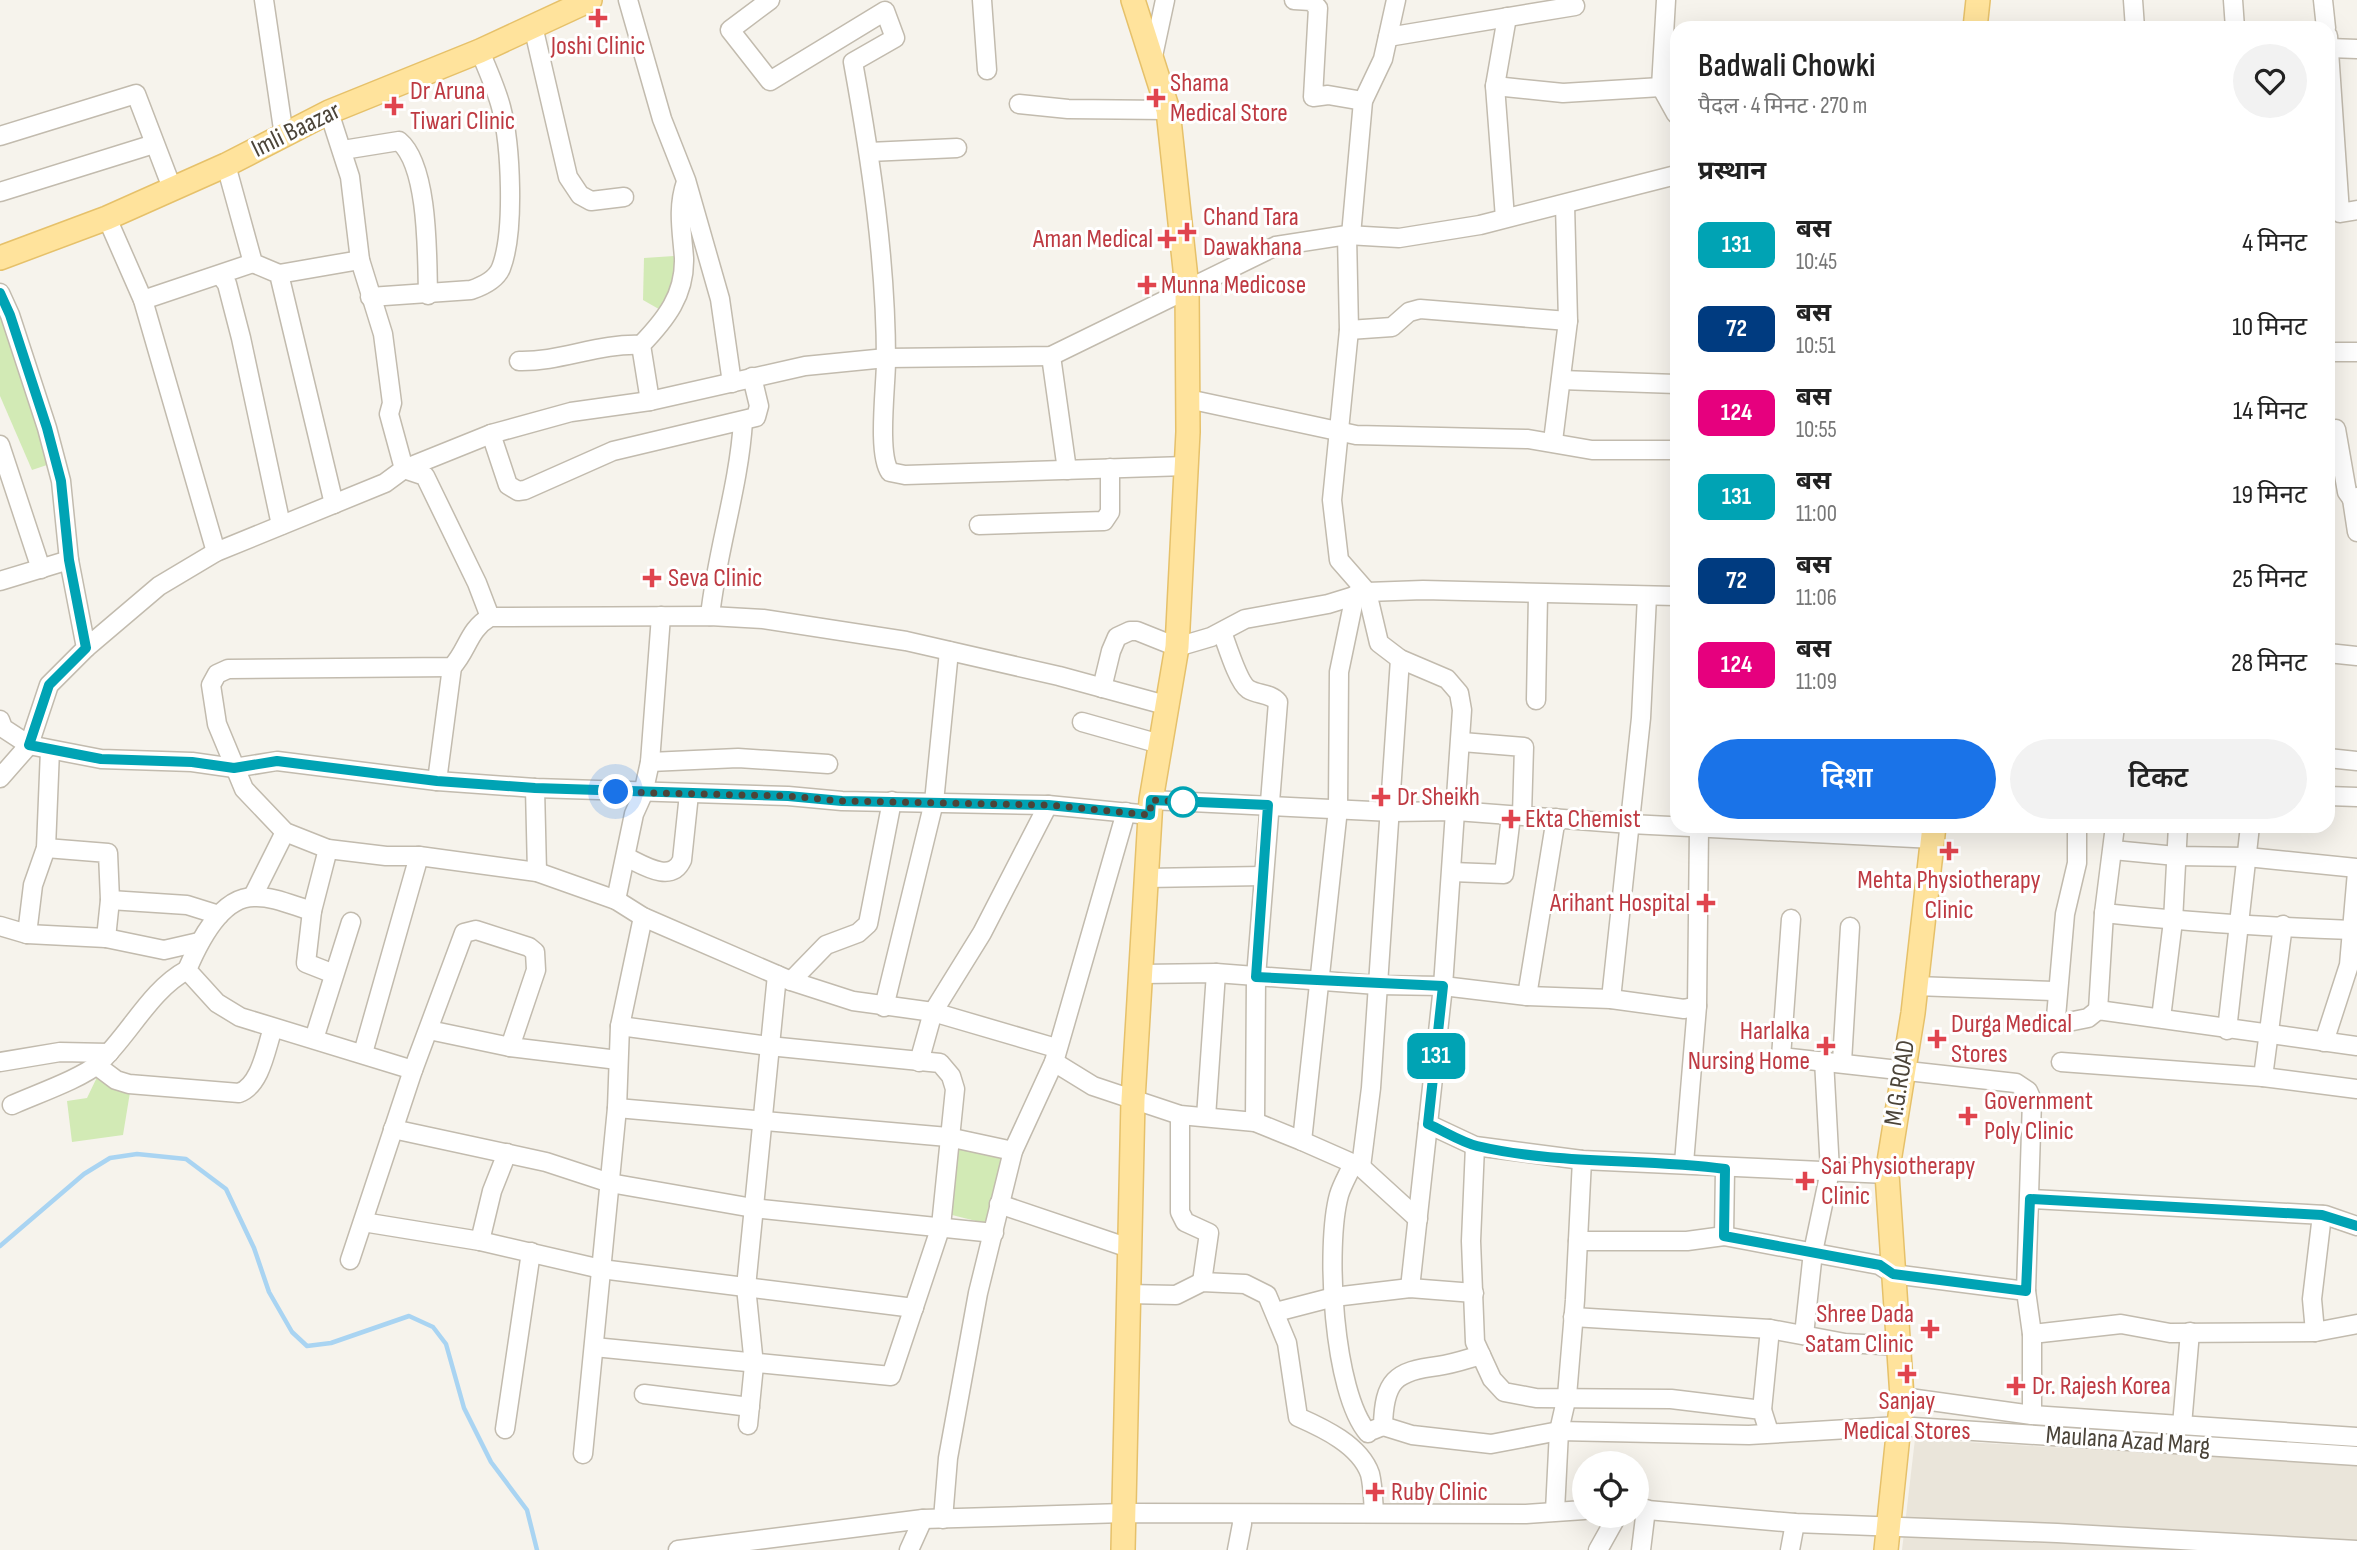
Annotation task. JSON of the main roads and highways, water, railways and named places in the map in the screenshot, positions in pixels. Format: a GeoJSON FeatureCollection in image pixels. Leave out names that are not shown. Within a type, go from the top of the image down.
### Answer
{"type":"FeatureCollection","features":[{"type":"Feature","properties":{"kind":"main road","name":"Imli Baazar"},"geometry":{"type":"LineString","coordinates":[[0,258],[107,218],[226,165],[329,113],[480,51],[590,0]]}},
{"type":"Feature","properties":{"kind":"main road"},"geometry":{"type":"LineString","coordinates":[[1123,1550],[1133,1100],[1151,807],[1177,647],[1188,399],[1188,288],[1168,110],[1133,0]]}},
{"type":"Feature","properties":{"kind":"main road"},"geometry":{"type":"LineString","coordinates":[[1976,21],[1978,0]]}},
{"type":"Feature","properties":{"kind":"main road","name":"M.G.ROAD"},"geometry":{"type":"LineString","coordinates":[[1886,1550],[1902,1397],[1886,1174],[1915,986],[1934,833]]}},
{"type":"Feature","properties":{"kind":"waterway"},"geometry":{"type":"LineString","coordinates":[[0,1246],[84,1174],[110,1158],[137,1154],[186,1159],[226,1189],[254,1248],[269,1292],[292,1332],[307,1346],[331,1343],[409,1316],[433,1327],[446,1344],[464,1408],[491,1462],[527,1510],[537,1550]]}},
{"type":"Feature","properties":{"kind":"place","name":"Joshi Clinic"},"geometry":{"type":"Point","coordinates":[598,18]}},
{"type":"Feature","properties":{"kind":"place","name":"Shama Medical Store"},"geometry":{"type":"Point","coordinates":[1156,98]}},
{"type":"Feature","properties":{"kind":"place","name":"Dr Aruna Tiwari Clinic"},"geometry":{"type":"Point","coordinates":[394,106]}},
{"type":"Feature","properties":{"kind":"place","name":"Chand Tara Dawakhana"},"geometry":{"type":"Point","coordinates":[1187,232]}},
{"type":"Feature","properties":{"kind":"place","name":"Aman Medical"},"geometry":{"type":"Point","coordinates":[1167,239]}},
{"type":"Feature","properties":{"kind":"place","name":"Munna Medicose"},"geometry":{"type":"Point","coordinates":[1147,285]}},
{"type":"Feature","properties":{"kind":"place","name":"Seva Clinic"},"geometry":{"type":"Point","coordinates":[652,578]}},
{"type":"Feature","properties":{"kind":"place","name":"Dr Sheikh"},"geometry":{"type":"Point","coordinates":[1381,797]}},
{"type":"Feature","properties":{"kind":"place","name":"Ekta Chemist"},"geometry":{"type":"Point","coordinates":[1511,819]}},
{"type":"Feature","properties":{"kind":"place","name":"Mehta Physiotherapy Clinic"},"geometry":{"type":"Point","coordinates":[1949,851]}},
{"type":"Feature","properties":{"kind":"place","name":"Arihant Hospital"},"geometry":{"type":"Point","coordinates":[1706,903]}},
{"type":"Feature","properties":{"kind":"place","name":"Durga Medical Stores"},"geometry":{"type":"Point","coordinates":[1937,1039]}},
{"type":"Feature","properties":{"kind":"place","name":"Harlalka Nursing Home"},"geometry":{"type":"Point","coordinates":[1826,1046]}},
{"type":"Feature","properties":{"kind":"place","name":"Government Poly Clinic"},"geometry":{"type":"Point","coordinates":[1968,1116]}},
{"type":"Feature","properties":{"kind":"place","name":"Sai Physiotherapy Clinic"},"geometry":{"type":"Point","coordinates":[1805,1181]}},
{"type":"Feature","properties":{"kind":"place","name":"Shree Dada Satam Clinic"},"geometry":{"type":"Point","coordinates":[1930,1329]}},
{"type":"Feature","properties":{"kind":"place","name":"Sanjay Medical Stores"},"geometry":{"type":"Point","coordinates":[1907,1374]}},
{"type":"Feature","properties":{"kind":"place","name":"Dr. Rajesh Korea"},"geometry":{"type":"Point","coordinates":[2016,1386]}},
{"type":"Feature","properties":{"kind":"place","name":"Ruby Clinic"},"geometry":{"type":"Point","coordinates":[1375,1492]}}]}
